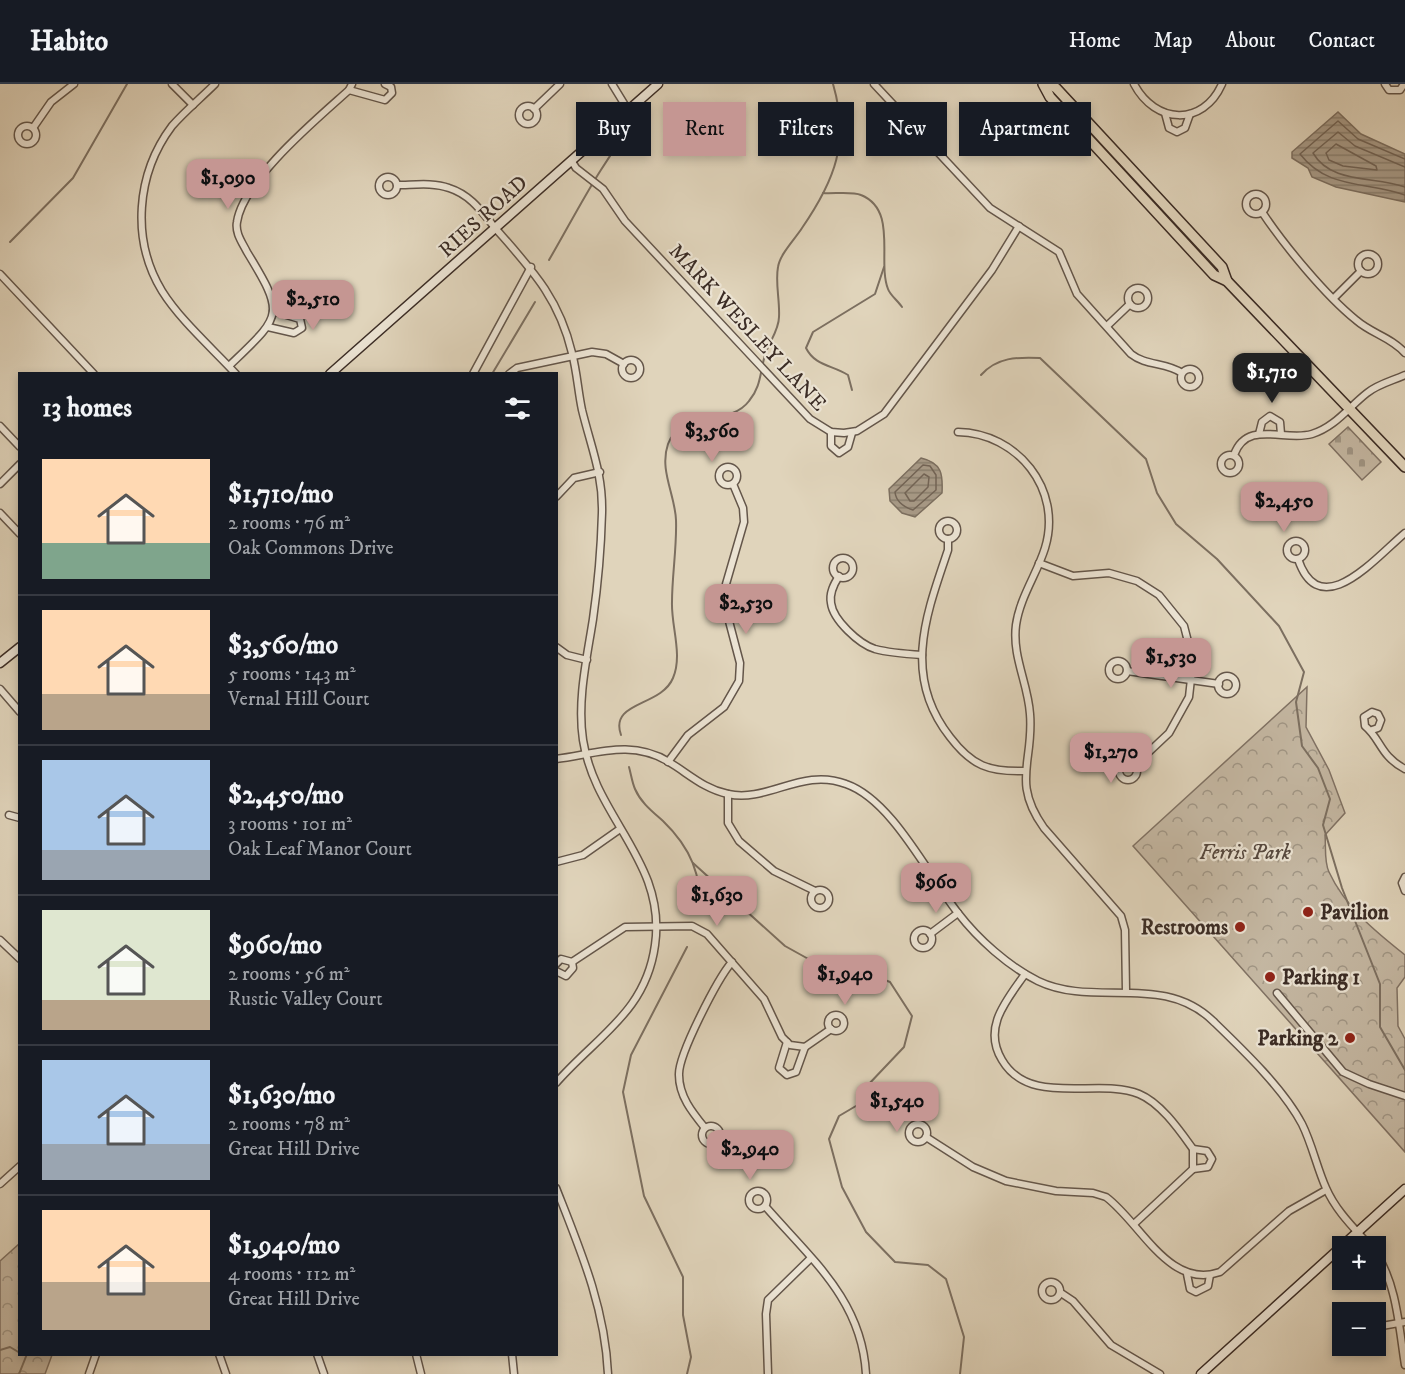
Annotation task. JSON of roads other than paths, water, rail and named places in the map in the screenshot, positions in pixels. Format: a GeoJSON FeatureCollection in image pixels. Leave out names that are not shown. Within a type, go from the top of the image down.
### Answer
{"type":"FeatureCollection","features":[{"type":"Feature","properties":{"kind":"main road"},"geometry":{"type":"LineString","coordinates":[[1043,84],[1050,97],[1214,275],[1227,281],[1405,467]]}},
{"type":"Feature","properties":{"kind":"main road"},"geometry":{"type":"LineString","coordinates":[[1048,84],[1056,88],[1222,267],[1227,281]]}},
{"type":"Feature","properties":{"kind":"street"},"geometry":{"type":"LineString","coordinates":[[33,128],[51,102],[74,84]]}},
{"type":"Feature","properties":{"kind":"street"},"geometry":{"type":"LineString","coordinates":[[172,84],[193,105]]}},
{"type":"Feature","properties":{"kind":"street"},"geometry":{"type":"LineString","coordinates":[[215,84],[174,125],[153,159],[143,196],[143,235],[152,268],[162,291],[234,372]]}},
{"type":"Feature","properties":{"kind":"street"},"geometry":{"type":"LineString","coordinates":[[229,366],[268,327],[273,311],[270,292],[237,232],[240,210],[291,142],[351,87],[386,100],[392,93],[390,87],[385,84]]}},
{"type":"Feature","properties":{"kind":"street"},"geometry":{"type":"LineString","coordinates":[[534,109],[560,84]]}},
{"type":"Feature","properties":{"kind":"street"},"geometry":{"type":"LineString","coordinates":[[612,84],[623,102]]}},
{"type":"Feature","properties":{"kind":"street","name":"RIES ROAD"},"geometry":{"type":"LineString","coordinates":[[637,102],[658,84]]}},
{"type":"Feature","properties":{"kind":"street"},"geometry":{"type":"LineString","coordinates":[[874,84],[990,208],[1059,252],[1077,294],[1137,359],[1167,365],[1182,373]]}},
{"type":"Feature","properties":{"kind":"street"},"geometry":{"type":"LineString","coordinates":[[1134,84],[1150,105],[1165,113],[1180,116],[1202,109],[1214,99],[1222,84]]}},
{"type":"Feature","properties":{"kind":"street"},"geometry":{"type":"LineString","coordinates":[[1386,84],[1389,90],[1394,92],[1400,90],[1404,84]]}},
{"type":"Feature","properties":{"kind":"street"},"geometry":{"type":"LineString","coordinates":[[1165,113],[1169,128],[1177,132],[1185,128],[1190,114]]}},
{"type":"Feature","properties":{"kind":"street","name":"RIES ROAD"},"geometry":{"type":"LineString","coordinates":[[332,372],[576,156]]}},
{"type":"Feature","properties":{"kind":"street","name":"MARK WESLEY LANE"},"geometry":{"type":"LineString","coordinates":[[571,160],[586,177],[603,189],[625,221],[810,419],[831,432],[852,433]]}},
{"type":"Feature","properties":{"kind":"street"},"geometry":{"type":"LineString","coordinates":[[397,185],[436,185],[456,190],[472,200],[531,267],[552,298],[573,356],[582,411],[600,472],[602,505],[599,570],[582,719],[586,754],[596,785],[645,868],[654,899],[657,924],[649,971],[635,1001],[622,1019],[558,1081]]}},
{"type":"Feature","properties":{"kind":"street"},"geometry":{"type":"LineString","coordinates":[[1262,212],[1278,236],[1354,320],[1390,339],[1405,353]]}},
{"type":"Feature","properties":{"kind":"street"},"geometry":{"type":"LineString","coordinates":[[831,432],[831,446],[839,453],[848,447],[852,433],[871,424],[891,406],[992,270],[1019,226]]}},
{"type":"Feature","properties":{"kind":"street"},"geometry":{"type":"LineString","coordinates":[[474,372],[531,267]]}},
{"type":"Feature","properties":{"kind":"street"},"geometry":{"type":"LineString","coordinates":[[1334,298],[1361,271]]}},
{"type":"Feature","properties":{"kind":"street"},"geometry":{"type":"LineString","coordinates":[[0,274],[92,372]]}},
{"type":"Feature","properties":{"kind":"street"},"geometry":{"type":"LineString","coordinates":[[1107,326],[1131,304]]}},
{"type":"Feature","properties":{"kind":"street"},"geometry":{"type":"LineString","coordinates":[[268,327],[294,333],[302,328],[302,323],[297,318],[273,311]]}},
{"type":"Feature","properties":{"kind":"street"},"geometry":{"type":"LineString","coordinates":[[512,372],[517,368],[599,352],[624,364]]}},
{"type":"Feature","properties":{"kind":"street"},"geometry":{"type":"LineString","coordinates":[[1234,455],[1244,440],[1259,434],[1313,434],[1332,425],[1370,391],[1405,375]]}},
{"type":"Feature","properties":{"kind":"street"},"geometry":{"type":"LineString","coordinates":[[1259,434],[1262,422],[1270,416],[1280,423],[1281,434]]}},
{"type":"Feature","properties":{"kind":"street"},"geometry":{"type":"LineString","coordinates":[[0,426],[18,445]]}},
{"type":"Feature","properties":{"kind":"street"},"geometry":{"type":"LineString","coordinates":[[958,432],[989,437],[1006,445],[1034,470],[1043,488],[1049,517],[1047,538],[1016,625],[1017,663],[1030,716],[1024,771],[1027,793],[1039,820],[1120,916],[1125,930],[1126,991]]}},
{"type":"Feature","properties":{"kind":"street"},"geometry":{"type":"LineString","coordinates":[[0,483],[18,466]]}},
{"type":"Feature","properties":{"kind":"street"},"geometry":{"type":"LineString","coordinates":[[558,495],[574,478],[600,472]]}},
{"type":"Feature","properties":{"kind":"street"},"geometry":{"type":"LineString","coordinates":[[668,762],[688,735],[724,707],[734,691],[741,672],[739,654],[724,602],[726,584],[744,522],[743,508],[733,484]]}},
{"type":"Feature","properties":{"kind":"street"},"geometry":{"type":"LineString","coordinates":[[0,513],[18,532]]}},
{"type":"Feature","properties":{"kind":"street"},"geometry":{"type":"LineString","coordinates":[[1298,559],[1306,577],[1312,583],[1320,587],[1340,586],[1405,533]]}},
{"type":"Feature","properties":{"kind":"street"},"geometry":{"type":"LineString","coordinates":[[948,539],[948,550],[928,609],[922,655],[922,674],[928,699],[938,720],[954,743],[982,767],[998,772],[1024,771]]}},
{"type":"Feature","properties":{"kind":"street"},"geometry":{"type":"LineString","coordinates":[[1039,564],[1072,576],[1100,573],[1128,578],[1159,595],[1177,615],[1188,636],[1193,661],[1189,697],[1176,723],[1135,765]]}},
{"type":"Feature","properties":{"kind":"street"},"geometry":{"type":"LineString","coordinates":[[839,576],[833,587],[831,603],[849,630],[873,649],[922,655]]}},
{"type":"Feature","properties":{"kind":"street"},"geometry":{"type":"LineString","coordinates":[[558,648],[567,655],[587,660]]}},
{"type":"Feature","properties":{"kind":"street"},"geometry":{"type":"LineString","coordinates":[[0,663],[18,649]]}},
{"type":"Feature","properties":{"kind":"street"},"geometry":{"type":"LineString","coordinates":[[1127,670],[1219,684]]}},
{"type":"Feature","properties":{"kind":"street"},"geometry":{"type":"LineString","coordinates":[[0,689],[18,710]]}},
{"type":"Feature","properties":{"kind":"street"},"geometry":{"type":"LineString","coordinates":[[1372,730],[1384,753],[1405,769]]}},
{"type":"Feature","properties":{"kind":"street"},"geometry":{"type":"LineString","coordinates":[[558,759],[628,748],[645,751],[668,762],[706,787],[728,794],[745,795],[812,779],[838,781],[856,788],[873,799],[885,812],[958,913],[995,950],[1025,974],[1045,984],[1074,992],[1126,991],[1173,997],[1212,1020],[1287,1101],[1302,1125],[1326,1190],[1341,1213],[1361,1236]]}},
{"type":"Feature","properties":{"kind":"street"},"geometry":{"type":"LineString","coordinates":[[728,794],[728,823],[739,842],[774,871],[814,891]]}},
{"type":"Feature","properties":{"kind":"street"},"geometry":{"type":"LineString","coordinates":[[9,815],[18,817]]}},
{"type":"Feature","properties":{"kind":"street"},"geometry":{"type":"LineString","coordinates":[[558,861],[583,855],[620,829]]}},
{"type":"Feature","properties":{"kind":"street"},"geometry":{"type":"LineString","coordinates":[[1405,877],[1402,883],[1405,891]]}},
{"type":"Feature","properties":{"kind":"street"},"geometry":{"type":"LineString","coordinates":[[930,934],[958,913]]}},
{"type":"Feature","properties":{"kind":"street"},"geometry":{"type":"LineString","coordinates":[[572,962],[625,927],[657,924],[682,925],[700,929],[764,999],[782,1037],[787,1042],[799,1048],[805,1047],[831,1029]]}},
{"type":"Feature","properties":{"kind":"street"},"geometry":{"type":"LineString","coordinates":[[0,940],[18,957]]}},
{"type":"Feature","properties":{"kind":"street"},"geometry":{"type":"LineString","coordinates":[[558,963],[564,959],[572,962]]}},
{"type":"Feature","properties":{"kind":"street"},"geometry":{"type":"LineString","coordinates":[[558,972],[563,976],[569,975],[573,968],[572,962]]}},
{"type":"Feature","properties":{"kind":"street"},"geometry":{"type":"LineString","coordinates":[[705,1128],[684,1099],[678,1073],[717,982],[732,962]]}},
{"type":"Feature","properties":{"kind":"street"},"geometry":{"type":"LineString","coordinates":[[1025,974],[996,1020],[995,1046],[1006,1067],[1025,1081],[1043,1086],[1128,1090],[1139,1094],[1152,1102],[1193,1149],[1207,1151],[1212,1159],[1208,1167],[1193,1169],[1134,1224]]}},
{"type":"Feature","properties":{"kind":"street"},"geometry":{"type":"LineString","coordinates":[[1277,993],[1343,1072],[1369,1084],[1405,1096]]}},
{"type":"Feature","properties":{"kind":"street"},"geometry":{"type":"LineString","coordinates":[[787,1042],[779,1065],[780,1071],[787,1075],[796,1072],[805,1047]]}},
{"type":"Feature","properties":{"kind":"street"},"geometry":{"type":"LineString","coordinates":[[926,1137],[973,1167],[1006,1181],[1106,1197],[1167,1259],[1187,1274],[1210,1275],[1229,1265],[1301,1202],[1326,1190]]}},
{"type":"Feature","properties":{"kind":"street"},"geometry":{"type":"LineString","coordinates":[[1193,1149],[1193,1169]]}},
{"type":"Feature","properties":{"kind":"street"},"geometry":{"type":"LineString","coordinates":[[0,1183],[18,1168]]}},
{"type":"Feature","properties":{"kind":"street"},"geometry":{"type":"LineString","coordinates":[[1201,1374],[1405,1189]]}},
{"type":"Feature","properties":{"kind":"street"},"geometry":{"type":"LineString","coordinates":[[558,1193],[596,1293],[602,1319],[609,1374]]}},
{"type":"Feature","properties":{"kind":"street"},"geometry":{"type":"LineString","coordinates":[[765,1206],[840,1292],[863,1342],[866,1374]]}},
{"type":"Feature","properties":{"kind":"street"},"geometry":{"type":"LineString","coordinates":[[768,1374],[768,1300],[811,1258]]}},
{"type":"Feature","properties":{"kind":"street"},"geometry":{"type":"LineString","coordinates":[[1386,1271],[1401,1323],[1405,1365]]}},
{"type":"Feature","properties":{"kind":"street"},"geometry":{"type":"LineString","coordinates":[[1187,1274],[1190,1289],[1196,1292],[1208,1286],[1210,1275]]}},
{"type":"Feature","properties":{"kind":"street"},"geometry":{"type":"LineString","coordinates":[[1061,1293],[1073,1301],[1111,1345],[1160,1374]]}},
{"type":"Feature","properties":{"kind":"street"},"geometry":{"type":"LineString","coordinates":[[1386,1325],[1401,1323]]}},
{"type":"Feature","properties":{"kind":"street"},"geometry":{"type":"LineString","coordinates":[[89,1374],[95,1356]]}},
{"type":"Feature","properties":{"kind":"street"},"geometry":{"type":"LineString","coordinates":[[220,1356],[226,1374]]}},
{"type":"Feature","properties":{"kind":"street"},"geometry":{"type":"LineString","coordinates":[[318,1356],[324,1374]]}},
{"type":"Feature","properties":{"kind":"street"},"geometry":{"type":"LineString","coordinates":[[417,1356],[421,1374]]}},
{"type":"Feature","properties":{"kind":"street"},"geometry":{"type":"LineString","coordinates":[[512,1356],[514,1374]]}},
{"type":"Feature","properties":{"kind":"water"},"geometry":{"type":"Polygon","coordinates":[[[1338,112],[1361,134],[1405,154],[1405,202],[1336,187],[1312,177],[1308,168],[1292,158],[1292,152],[1338,112]]]}},
{"type":"Feature","properties":{"kind":"water"},"geometry":{"type":"Polygon","coordinates":[[[921,458],[933,463],[940,470],[942,493],[915,517],[902,513],[890,501],[889,489],[921,458]]]}},
{"type":"Feature","properties":{"kind":"waterway"},"geometry":{"type":"LineString","coordinates":[[10,242],[73,178],[127,84]]}},
{"type":"Feature","properties":{"kind":"waterway"},"geometry":{"type":"LineString","coordinates":[[621,735],[619,724],[622,716],[667,687],[676,669],[677,650],[672,611],[676,520],[666,473],[668,444],[674,433],[683,427],[741,409],[756,390],[765,355],[779,322],[777,279],[779,262],[814,210],[831,177],[836,160],[840,124],[833,84]]}},
{"type":"Feature","properties":{"kind":"waterway"},"geometry":{"type":"LineString","coordinates":[[549,260],[610,156]]}},
{"type":"Feature","properties":{"kind":"waterway"},"geometry":{"type":"LineString","coordinates":[[823,193],[861,195],[872,202],[879,212],[883,224],[885,278],[889,291],[902,307]]}},
{"type":"Feature","properties":{"kind":"waterway"},"geometry":{"type":"LineString","coordinates":[[852,390],[848,375],[819,362],[806,348],[813,332],[875,294],[884,267]]}},
{"type":"Feature","properties":{"kind":"waterway"},"geometry":{"type":"LineString","coordinates":[[493,372],[535,302]]}},
{"type":"Feature","properties":{"kind":"waterway"},"geometry":{"type":"LineString","coordinates":[[981,375],[1001,361],[1015,358],[1040,358],[1146,459],[1157,493],[1176,524],[1217,559],[1279,626],[1304,672],[1296,702],[1302,746],[1318,768],[1330,799],[1323,825],[1342,888],[1380,984],[1380,1027],[1405,1070]]}},
{"type":"Feature","properties":{"kind":"waterway"},"geometry":{"type":"LineString","coordinates":[[629,767],[640,799],[681,841],[693,863],[699,887],[699,913]]}},
{"type":"Feature","properties":{"kind":"waterway"},"geometry":{"type":"LineString","coordinates":[[693,863],[785,946],[821,966],[853,968],[890,982],[912,1016],[904,1047],[867,1086],[861,1103],[839,1116],[829,1139],[842,1187],[866,1232],[895,1262],[928,1265],[946,1279],[964,1337],[960,1374]]}},
{"type":"Feature","properties":{"kind":"waterway"},"geometry":{"type":"LineString","coordinates":[[687,947],[631,1055],[623,1092],[644,1196],[683,1277],[683,1315],[691,1357],[687,1374]]}},
{"type":"Feature","properties":{"kind":"waterway"},"geometry":{"type":"LineString","coordinates":[[0,1350],[10,1347],[18,1352]]}},
{"type":"Feature","properties":{"kind":"waterway"},"geometry":{"type":"LineString","coordinates":[[19,1374],[26,1356]]}},
{"type":"Feature","properties":{"kind":"place","name":"Pavilion"},"geometry":{"type":"Point","coordinates":[1308,912]}},
{"type":"Feature","properties":{"kind":"place","name":"Restrooms"},"geometry":{"type":"Point","coordinates":[1240,927]}},
{"type":"Feature","properties":{"kind":"place","name":"Parking 1"},"geometry":{"type":"Point","coordinates":[1270,977]}},
{"type":"Feature","properties":{"kind":"place","name":"Parking 2"},"geometry":{"type":"Point","coordinates":[1350,1038]}},
{"type":"Feature","properties":{"kind":"park label","name":"Ferris Park"},"geometry":{"type":"Point","coordinates":[1245,852]}}]}
